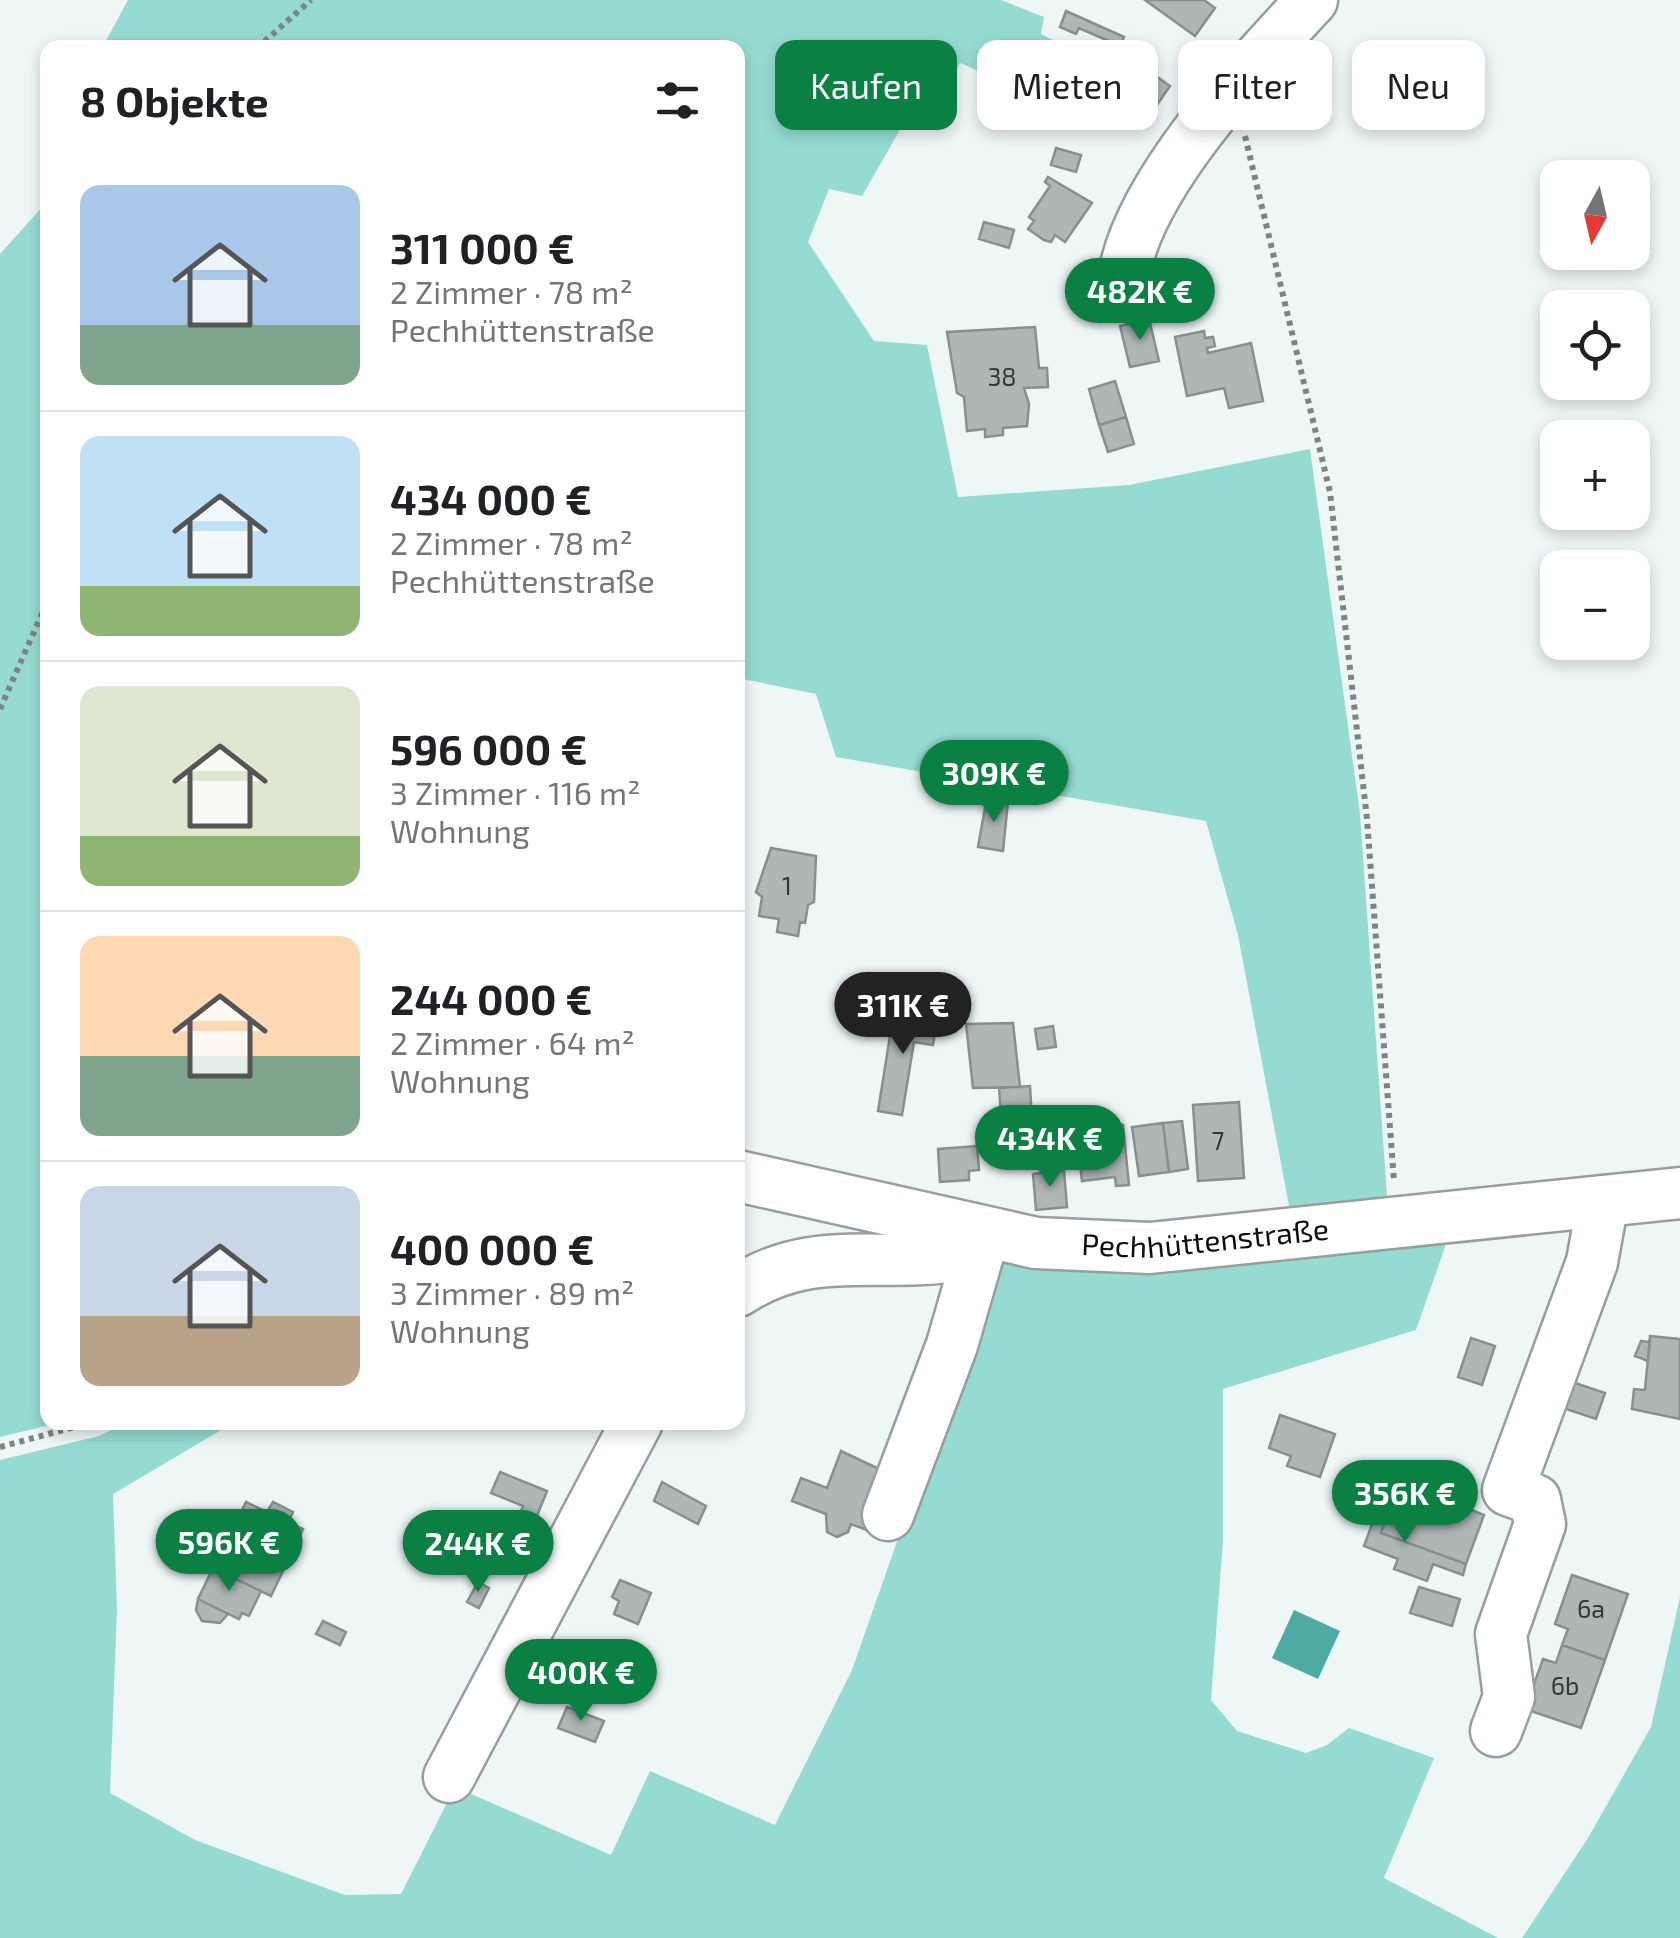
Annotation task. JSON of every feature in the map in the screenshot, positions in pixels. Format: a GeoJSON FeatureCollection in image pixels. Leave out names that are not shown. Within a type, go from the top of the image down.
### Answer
{"type":"FeatureCollection","features":[{"type":"Feature","properties":{"kind":"street"},"geometry":{"type":"LineString","coordinates":[[1277,40],[1312,0]]}},
{"type":"Feature","properties":{"kind":"street"},"geometry":{"type":"LineString","coordinates":[[1125,270],[1132,238],[1204,130]]}},
{"type":"Feature","properties":{"kind":"street","name":"Pechhüttenstraße"},"geometry":{"type":"LineString","coordinates":[[745,1178],[1036,1244],[1150,1248],[1680,1193]]}},
{"type":"Feature","properties":{"kind":"street"},"geometry":{"type":"LineString","coordinates":[[1496,1732],[1509,1698],[1501,1634],[1540,1524],[1535,1500],[1508,1490],[1592,1262],[1603,1201]]}},
{"type":"Feature","properties":{"kind":"street"},"geometry":{"type":"LineString","coordinates":[[745,1286],[768,1271],[805,1260],[923,1261],[961,1255],[979,1233]]}},
{"type":"Feature","properties":{"kind":"street"},"geometry":{"type":"LineString","coordinates":[[888,1515],[952,1345],[979,1233]]}},
{"type":"Feature","properties":{"kind":"street"},"geometry":{"type":"LineString","coordinates":[[449,1776],[633,1430]]}},
{"type":"Feature","properties":{"kind":"path"},"geometry":{"type":"LineString","coordinates":[[265,40],[311,0]]}},
{"type":"Feature","properties":{"kind":"path"},"geometry":{"type":"LineString","coordinates":[[1244,130],[1330,492],[1359,736],[1397,1222]]}},
{"type":"Feature","properties":{"kind":"path"},"geometry":{"type":"LineString","coordinates":[[0,709],[40,618]]}},
{"type":"Feature","properties":{"kind":"path"},"geometry":{"type":"LineString","coordinates":[[0,1447],[63,1430]]}},
{"type":"Feature","properties":{"kind":"shaded area"},"geometry":{"type":"Polygon","coordinates":[[[128,0],[1001,0],[1044,17],[1041,34],[1053,40],[977,40],[977,70],[960,63],[957,70],[957,40],[775,40],[775,130],[900,130],[862,196],[829,189],[808,242],[874,341],[927,345],[958,497],[1129,485],[1310,449],[1360,814],[1387,1196],[1383,1212],[1292,1222],[1238,935],[1206,821],[836,757],[816,694],[745,679],[745,40],[106,40],[128,0]]]}},
{"type":"Feature","properties":{"kind":"shaded area"},"geometry":{"type":"Polygon","coordinates":[[[40,209],[40,1427],[0,1437],[0,254],[40,209]]]}},
{"type":"Feature","properties":{"kind":"shaded area"},"geometry":{"type":"Polygon","coordinates":[[[1452,1227],[1416,1330],[1223,1389],[1223,1540],[1211,1700],[1237,1731],[1306,1753],[1327,1745],[1349,1728],[1434,1758],[1384,1878],[1498,1938],[0,1938],[0,1460],[111,1430],[221,1430],[113,1494],[117,1609],[110,1793],[195,1840],[345,1895],[401,1894],[455,1787],[611,1855],[650,1771],[775,1825],[852,1670],[964,1350],[991,1248],[1452,1227]]]}},
{"type":"Feature","properties":{"kind":"shaded area"},"geometry":{"type":"Polygon","coordinates":[[[1680,1597],[1680,1938],[1522,1938],[1588,1838],[1651,1727],[1680,1597]]]}},
{"type":"Feature","properties":{"kind":"shaded area"},"geometry":{"type":"Polygon","coordinates":[[[1294,1610],[1340,1631],[1318,1679],[1272,1658],[1294,1610]]]}},
{"type":"Feature","properties":{"kind":"building"},"geometry":{"type":"Polygon","coordinates":[[[1145,0],[1204,0],[1215,8],[1195,36],[1145,0]]]}},
{"type":"Feature","properties":{"kind":"building"},"geometry":{"type":"Polygon","coordinates":[[[1066,11],[1124,37],[1106,40],[1079,28],[1076,34],[1060,27],[1066,11]]]}},
{"type":"Feature","properties":{"kind":"building"},"geometry":{"type":"Polygon","coordinates":[[[1158,77],[1170,86],[1158,103],[1158,77]]]}},
{"type":"Feature","properties":{"kind":"building"},"geometry":{"type":"Polygon","coordinates":[[[1056,148],[1081,155],[1076,172],[1051,165],[1056,148]]]}},
{"type":"Feature","properties":{"kind":"building"},"geometry":{"type":"Polygon","coordinates":[[[1048,177],[1092,203],[1065,242],[1055,235],[1051,242],[1044,240],[1028,229],[1034,221],[1029,217],[1050,186],[1045,182],[1048,177]]]}},
{"type":"Feature","properties":{"kind":"building"},"geometry":{"type":"Polygon","coordinates":[[[984,222],[1014,230],[1009,248],[979,239],[984,222]]]}},
{"type":"Feature","properties":{"kind":"building"},"geometry":{"type":"Polygon","coordinates":[[[1149,319],[1159,361],[1130,367],[1120,326],[1149,319]]]}},
{"type":"Feature","properties":{"kind":"building"},"geometry":{"type":"Polygon","coordinates":[[[1035,327],[1039,368],[1047,368],[1048,387],[1024,388],[1029,404],[1027,426],[1003,428],[1003,435],[985,437],[985,429],[967,431],[964,397],[957,393],[947,332],[1035,327]]]}},
{"type":"Feature","properties":{"kind":"building"},"geometry":{"type":"Polygon","coordinates":[[[1204,331],[1205,338],[1213,337],[1215,346],[1207,348],[1208,353],[1251,343],[1263,401],[1229,408],[1224,388],[1187,396],[1175,337],[1204,331]]]}},
{"type":"Feature","properties":{"kind":"building"},"geometry":{"type":"Polygon","coordinates":[[[1115,381],[1126,417],[1099,425],[1089,389],[1115,381]]]}},
{"type":"Feature","properties":{"kind":"building"},"geometry":{"type":"Polygon","coordinates":[[[1126,417],[1134,444],[1108,452],[1099,425],[1126,417]]]}},
{"type":"Feature","properties":{"kind":"building"},"geometry":{"type":"Polygon","coordinates":[[[987,797],[1008,801],[1003,851],[978,847],[987,797]]]}},
{"type":"Feature","properties":{"kind":"building"},"geometry":{"type":"Polygon","coordinates":[[[771,848],[816,856],[814,902],[808,905],[805,923],[800,922],[798,936],[777,932],[779,919],[759,916],[762,897],[756,892],[771,848]]]}},
{"type":"Feature","properties":{"kind":"building"},"geometry":{"type":"Polygon","coordinates":[[[894,1011],[938,1017],[933,1045],[914,1042],[902,1115],[878,1111],[894,1011]]]}},
{"type":"Feature","properties":{"kind":"building"},"geometry":{"type":"Polygon","coordinates":[[[1013,1023],[1020,1087],[973,1088],[966,1024],[1013,1023]]]}},
{"type":"Feature","properties":{"kind":"building"},"geometry":{"type":"Polygon","coordinates":[[[1053,1026],[1056,1047],[1038,1049],[1035,1029],[1053,1026]]]}},
{"type":"Feature","properties":{"kind":"building"},"geometry":{"type":"Polygon","coordinates":[[[1030,1086],[1033,1136],[1003,1142],[999,1088],[1030,1086]]]}},
{"type":"Feature","properties":{"kind":"building"},"geometry":{"type":"Polygon","coordinates":[[[1239,1102],[1244,1178],[1198,1181],[1193,1105],[1239,1102]]]}},
{"type":"Feature","properties":{"kind":"building"},"geometry":{"type":"Polygon","coordinates":[[[1182,1121],[1188,1169],[1169,1172],[1163,1123],[1182,1121]]]}},
{"type":"Feature","properties":{"kind":"building"},"geometry":{"type":"Polygon","coordinates":[[[1163,1123],[1169,1172],[1139,1176],[1132,1127],[1163,1123]]]}},
{"type":"Feature","properties":{"kind":"building"},"geometry":{"type":"Polygon","coordinates":[[[1123,1125],[1129,1185],[1116,1186],[1115,1177],[1082,1181],[1076,1130],[1123,1125]]]}},
{"type":"Feature","properties":{"kind":"building"},"geometry":{"type":"Polygon","coordinates":[[[977,1146],[979,1170],[969,1171],[969,1180],[940,1182],[938,1149],[977,1146]]]}},
{"type":"Feature","properties":{"kind":"building"},"geometry":{"type":"Polygon","coordinates":[[[1064,1171],[1067,1207],[1036,1210],[1033,1174],[1064,1171]]]}},
{"type":"Feature","properties":{"kind":"building"},"geometry":{"type":"Polygon","coordinates":[[[1650,1336],[1680,1339],[1680,1419],[1632,1409],[1634,1389],[1645,1390],[1650,1336]]]}},
{"type":"Feature","properties":{"kind":"building"},"geometry":{"type":"Polygon","coordinates":[[[1471,1338],[1495,1346],[1482,1385],[1458,1377],[1471,1338]]]}},
{"type":"Feature","properties":{"kind":"building"},"geometry":{"type":"Polygon","coordinates":[[[1641,1341],[1650,1342],[1648,1361],[1635,1356],[1641,1341]]]}},
{"type":"Feature","properties":{"kind":"building"},"geometry":{"type":"Polygon","coordinates":[[[1569,1381],[1605,1393],[1596,1419],[1560,1407],[1569,1381]]]}},
{"type":"Feature","properties":{"kind":"building"},"geometry":{"type":"Polygon","coordinates":[[[1280,1415],[1335,1434],[1320,1477],[1287,1466],[1291,1456],[1269,1448],[1280,1415]]]}},
{"type":"Feature","properties":{"kind":"building"},"geometry":{"type":"Polygon","coordinates":[[[841,1451],[894,1476],[872,1532],[851,1524],[848,1532],[837,1537],[827,1532],[826,1514],[792,1501],[801,1478],[827,1488],[841,1451]]]}},
{"type":"Feature","properties":{"kind":"building"},"geometry":{"type":"Polygon","coordinates":[[[500,1472],[547,1491],[533,1526],[518,1519],[523,1506],[491,1493],[500,1472]]]}},
{"type":"Feature","properties":{"kind":"building"},"geometry":{"type":"Polygon","coordinates":[[[1427,1475],[1460,1486],[1456,1498],[1423,1487],[1427,1475]]]}},
{"type":"Feature","properties":{"kind":"building"},"geometry":{"type":"Polygon","coordinates":[[[1389,1478],[1399,1481],[1381,1533],[1466,1564],[1463,1575],[1433,1564],[1427,1581],[1394,1569],[1398,1559],[1364,1546],[1389,1478]]]}},
{"type":"Feature","properties":{"kind":"building"},"geometry":{"type":"Polygon","coordinates":[[[1399,1481],[1456,1498],[1454,1503],[1484,1515],[1466,1564],[1381,1533],[1399,1481]]]}},
{"type":"Feature","properties":{"kind":"building"},"geometry":{"type":"Polygon","coordinates":[[[662,1482],[706,1506],[698,1524],[654,1501],[662,1482]]]}},
{"type":"Feature","properties":{"kind":"building"},"geometry":{"type":"Polygon","coordinates":[[[246,1502],[267,1512],[273,1502],[293,1512],[288,1522],[303,1529],[271,1596],[213,1568],[246,1502]]]}},
{"type":"Feature","properties":{"kind":"building"},"geometry":{"type":"Polygon","coordinates":[[[213,1568],[261,1591],[249,1616],[242,1613],[239,1619],[198,1599],[213,1568]]]}},
{"type":"Feature","properties":{"kind":"building"},"geometry":{"type":"Polygon","coordinates":[[[1572,1575],[1628,1594],[1605,1660],[1562,1645],[1568,1629],[1555,1624],[1572,1575]]]}},
{"type":"Feature","properties":{"kind":"building"},"geometry":{"type":"Polygon","coordinates":[[[620,1580],[651,1593],[638,1624],[614,1614],[619,1601],[612,1597],[620,1580]]]}},
{"type":"Feature","properties":{"kind":"building"},"geometry":{"type":"Polygon","coordinates":[[[478,1582],[489,1588],[479,1608],[467,1602],[478,1582]]]}},
{"type":"Feature","properties":{"kind":"building"},"geometry":{"type":"Polygon","coordinates":[[[1419,1587],[1460,1599],[1452,1626],[1410,1613],[1419,1587]]]}},
{"type":"Feature","properties":{"kind":"building"},"geometry":{"type":"Polygon","coordinates":[[[198,1599],[228,1614],[220,1623],[202,1621],[196,1610],[198,1599]]]}},
{"type":"Feature","properties":{"kind":"building"},"geometry":{"type":"Polygon","coordinates":[[[323,1621],[346,1632],[340,1645],[316,1634],[323,1621]]]}},
{"type":"Feature","properties":{"kind":"building"},"geometry":{"type":"Polygon","coordinates":[[[1562,1645],[1605,1660],[1581,1728],[1525,1709],[1543,1659],[1556,1663],[1562,1645]]]}},
{"type":"Feature","properties":{"kind":"building"},"geometry":{"type":"Polygon","coordinates":[[[567,1707],[604,1721],[595,1742],[558,1728],[567,1707]]]}}]}
